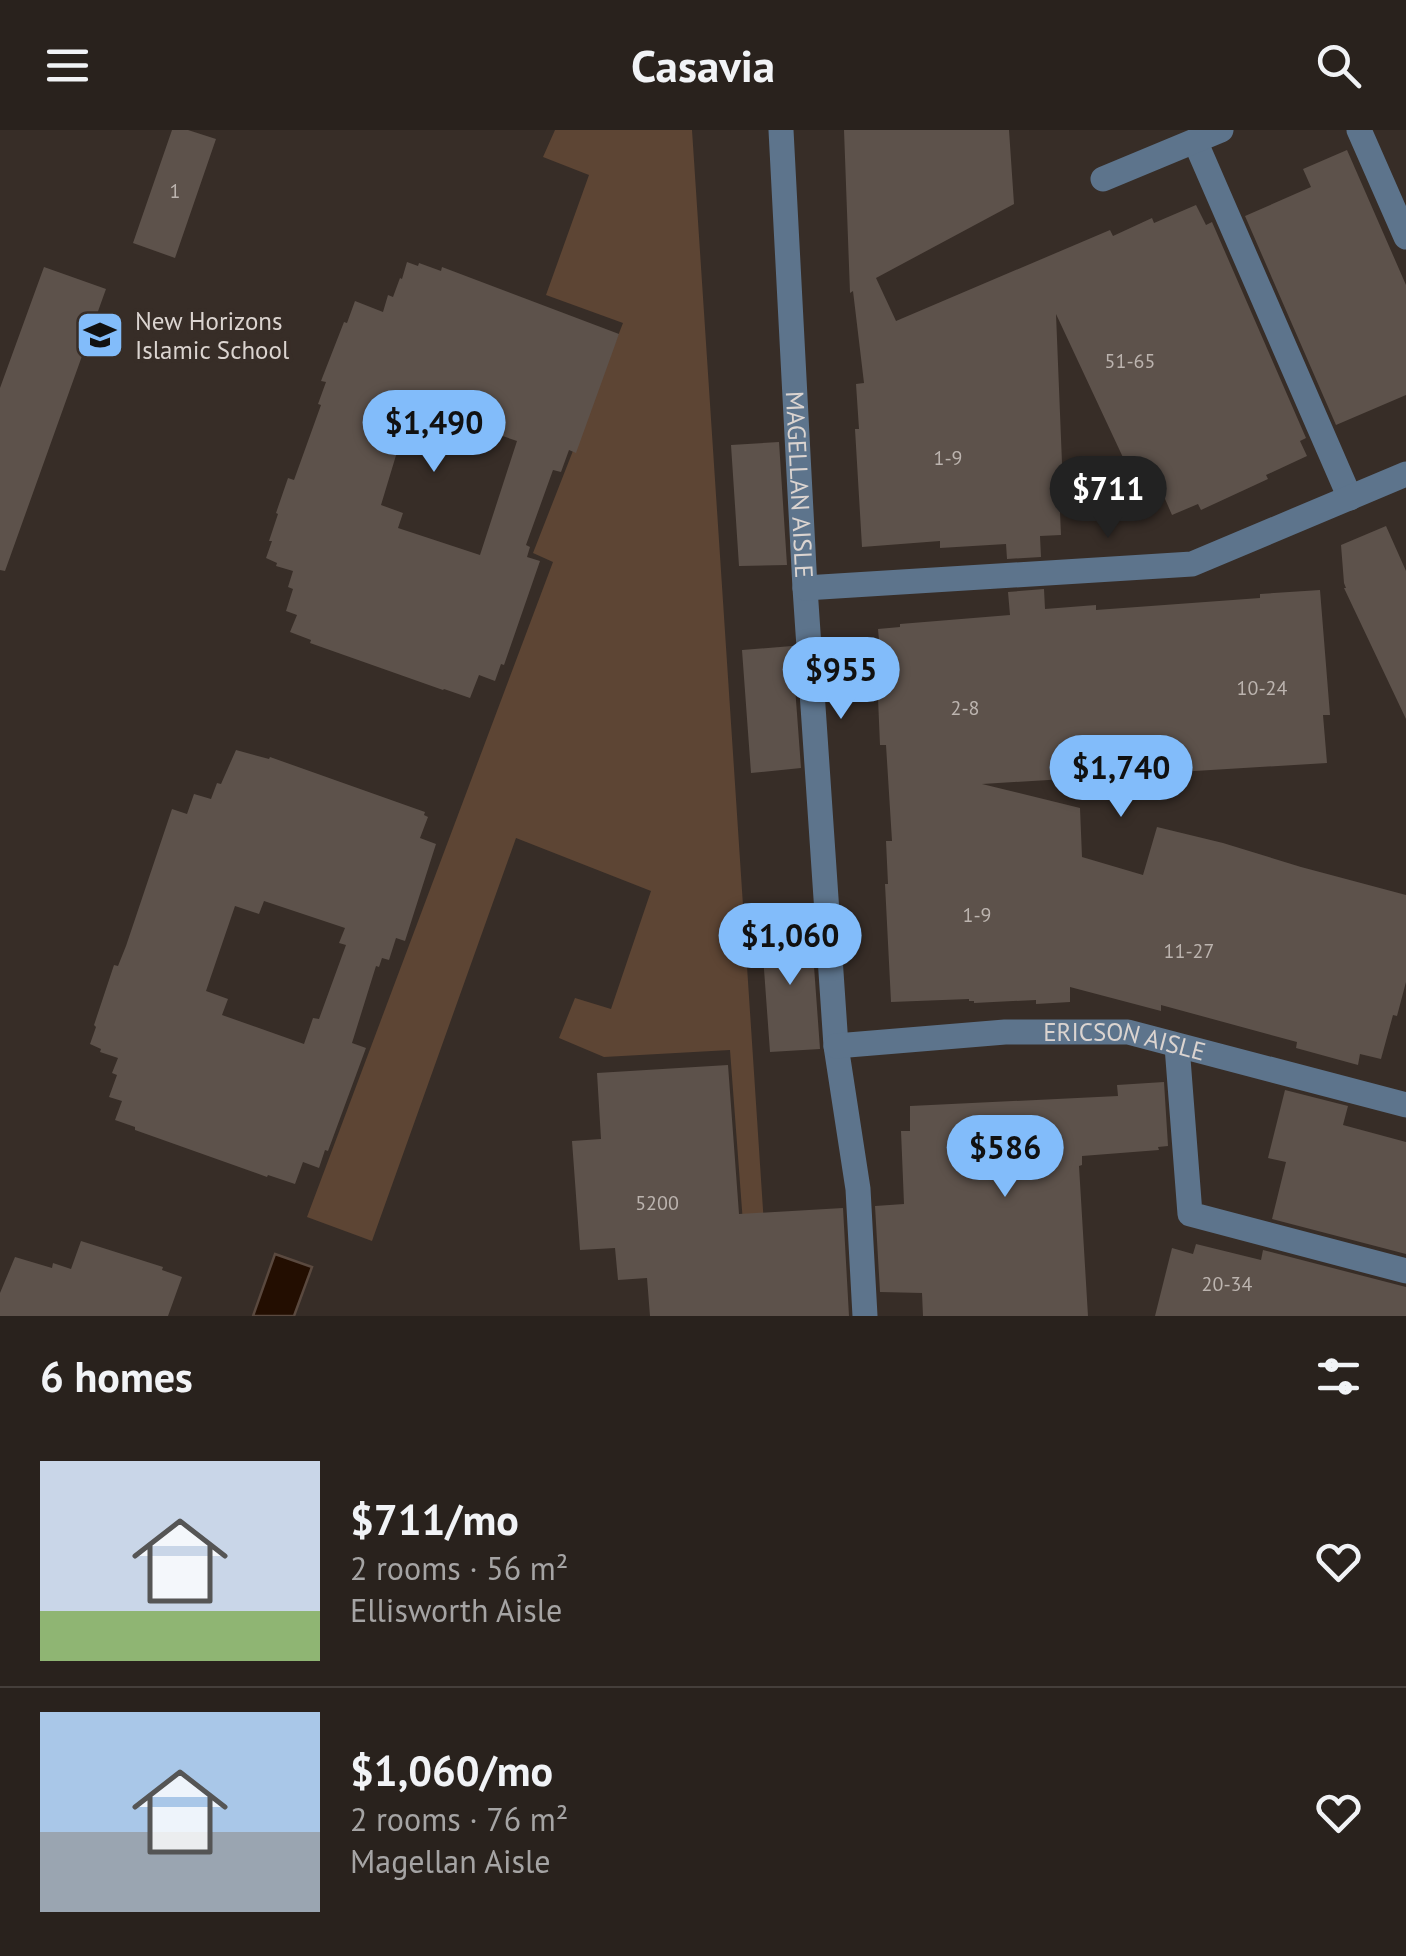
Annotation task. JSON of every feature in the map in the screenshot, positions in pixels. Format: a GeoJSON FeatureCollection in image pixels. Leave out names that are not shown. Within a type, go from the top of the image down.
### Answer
{"type":"FeatureCollection","features":[{"type":"Feature","properties":{"kind":"street","name":"MAGELLAN AISLE"},"geometry":{"type":"LineString","coordinates":[[781,130],[804,588],[836,1046],[858,1188],[866,1316]]}},
{"type":"Feature","properties":{"kind":"street"},"geometry":{"type":"LineString","coordinates":[[1103,179],[1221,130]]}},
{"type":"Feature","properties":{"kind":"street"},"geometry":{"type":"LineString","coordinates":[[1359,130],[1406,237]]}},
{"type":"Feature","properties":{"kind":"street"},"geometry":{"type":"LineString","coordinates":[[1195,140],[1350,498]]}},
{"type":"Feature","properties":{"kind":"street"},"geometry":{"type":"LineString","coordinates":[[804,588],[1192,564],[1406,474]]}},
{"type":"Feature","properties":{"kind":"street","name":"ERICSON AISLE"},"geometry":{"type":"LineString","coordinates":[[836,1046],[1005,1032],[1128,1032],[1406,1105]]}},
{"type":"Feature","properties":{"kind":"street"},"geometry":{"type":"LineString","coordinates":[[1178,1046],[1190,1214],[1406,1270]]}},
{"type":"Feature","properties":{"kind":"shaded area"},"geometry":{"type":"Polygon","coordinates":[[[555,130],[692,130],[770,1316],[750,1316],[730,1050],[604,1057],[559,1038],[575,998],[611,1009],[651,891],[516,838],[372,1241],[307,1217],[553,562],[533,553],[623,323],[546,295],[589,175],[543,157],[555,130]]]}},
{"type":"Feature","properties":{"kind":"shaded area"},"geometry":{"type":"Polygon","coordinates":[[[275,1254],[312,1267],[294,1316],[253,1316],[275,1254]]]}},
{"type":"Feature","properties":{"kind":"building"},"geometry":{"type":"Polygon","coordinates":[[[172,130],[188,130],[216,139],[175,258],[133,243],[172,130]]]}},
{"type":"Feature","properties":{"kind":"building"},"geometry":{"type":"Polygon","coordinates":[[[844,130],[1009,130],[1014,204],[876,278],[896,321],[1110,230],[1113,236],[1152,218],[1154,223],[1196,205],[1206,225],[1212,222],[1306,438],[1300,441],[1307,456],[1201,510],[1198,504],[1172,515],[1162,492],[1144,499],[1056,314],[1063,488],[1059,488],[1061,535],[1040,536],[1041,557],[1007,559],[1006,544],[940,548],[940,541],[862,547],[855,429],[859,429],[856,384],[864,383],[853,291],[850,293],[844,130]]]}},
{"type":"Feature","properties":{"kind":"building"},"geometry":{"type":"Polygon","coordinates":[[[1347,150],[1406,285],[1406,395],[1336,425],[1245,216],[1311,187],[1303,169],[1347,150]]]}},
{"type":"Feature","properties":{"kind":"building"},"geometry":{"type":"Polygon","coordinates":[[[407,262],[441,271],[442,267],[619,334],[576,453],[569,450],[561,472],[553,470],[526,545],[530,547],[527,557],[540,561],[504,665],[501,664],[495,681],[479,675],[470,698],[310,643],[311,640],[290,632],[297,615],[286,611],[293,589],[288,587],[293,571],[266,558],[276,513],[288,478],[294,480],[321,405],[318,404],[326,382],[321,381],[344,322],[347,323],[355,301],[383,312],[388,295],[393,297],[407,262]],[[435,413],[430,427],[407,419],[381,505],[403,513],[398,528],[480,555],[517,441],[435,413]]]}},
{"type":"Feature","properties":{"kind":"building"},"geometry":{"type":"Polygon","coordinates":[[[44,267],[106,289],[5,571],[0,570],[0,388],[44,267]]]}},
{"type":"Feature","properties":{"kind":"building"},"geometry":{"type":"Polygon","coordinates":[[[779,442],[787,565],[739,566],[731,445],[779,442]]]}},
{"type":"Feature","properties":{"kind":"building"},"geometry":{"type":"Polygon","coordinates":[[[1386,526],[1406,571],[1406,719],[1344,588],[1341,545],[1386,526]]]}},
{"type":"Feature","properties":{"kind":"building"},"geometry":{"type":"Polygon","coordinates":[[[1044,589],[1045,609],[1096,605],[1096,610],[1320,590],[1330,715],[1323,715],[1327,763],[982,784],[1080,808],[1082,857],[1143,875],[1157,827],[1406,895],[1406,982],[1381,1059],[1360,1054],[1358,1065],[1296,1048],[1297,1042],[1161,1005],[1161,1011],[1070,987],[1070,1002],[891,1002],[885,884],[886,841],[892,841],[886,745],[880,745],[877,675],[882,675],[878,629],[1010,615],[1008,592],[1044,589]]]}},
{"type":"Feature","properties":{"kind":"building"},"geometry":{"type":"Polygon","coordinates":[[[792,646],[801,768],[751,773],[742,650],[792,646]]]}},
{"type":"Feature","properties":{"kind":"building"},"geometry":{"type":"Polygon","coordinates":[[[236,750],[270,757],[425,812],[428,817],[420,838],[436,844],[405,941],[396,938],[389,960],[382,958],[376,966],[352,1043],[366,1048],[328,1151],[325,1150],[319,1168],[303,1162],[295,1184],[115,1120],[122,1101],[109,1097],[118,1058],[90,1044],[114,965],[118,966],[126,946],[172,809],[187,814],[194,794],[211,799],[217,783],[221,784],[236,750]],[[264,901],[259,914],[235,906],[206,991],[228,999],[222,1015],[304,1044],[313,1018],[319,1019],[346,945],[339,943],[345,928],[264,901]]]}},
{"type":"Feature","properties":{"kind":"building"},"geometry":{"type":"Polygon","coordinates":[[[811,925],[820,1049],[770,1052],[761,928],[811,925]]]}},
{"type":"Feature","properties":{"kind":"building"},"geometry":{"type":"Polygon","coordinates":[[[728,1065],[739,1214],[843,1208],[849,1316],[650,1316],[647,1278],[618,1280],[615,1248],[580,1250],[572,1141],[601,1139],[597,1073],[728,1065]]]}},
{"type":"Feature","properties":{"kind":"building"},"geometry":{"type":"Polygon","coordinates":[[[1164,1082],[1168,1146],[1082,1156],[1079,1166],[1088,1316],[923,1316],[922,1293],[880,1292],[875,1206],[904,1204],[901,1131],[910,1131],[910,1106],[1118,1096],[1117,1085],[1164,1082]]]}},
{"type":"Feature","properties":{"kind":"building"},"geometry":{"type":"Polygon","coordinates":[[[1285,1090],[1348,1106],[1343,1125],[1406,1142],[1406,1254],[1272,1219],[1286,1162],[1268,1158],[1285,1090]]]}},
{"type":"Feature","properties":{"kind":"building"},"geometry":{"type":"Polygon","coordinates":[[[81,1241],[163,1267],[162,1270],[182,1277],[168,1316],[0,1316],[0,1293],[15,1257],[52,1268],[53,1263],[71,1269],[81,1241]]]}},
{"type":"Feature","properties":{"kind":"building"},"geometry":{"type":"Polygon","coordinates":[[[1196,1244],[1261,1260],[1263,1250],[1406,1287],[1406,1316],[1155,1316],[1172,1248],[1193,1254],[1196,1244]]]}},
{"type":"Feature","properties":{"kind":"place","name":"New Horizons Islamic School"},"geometry":{"type":"Point","coordinates":[100,335]}}]}
